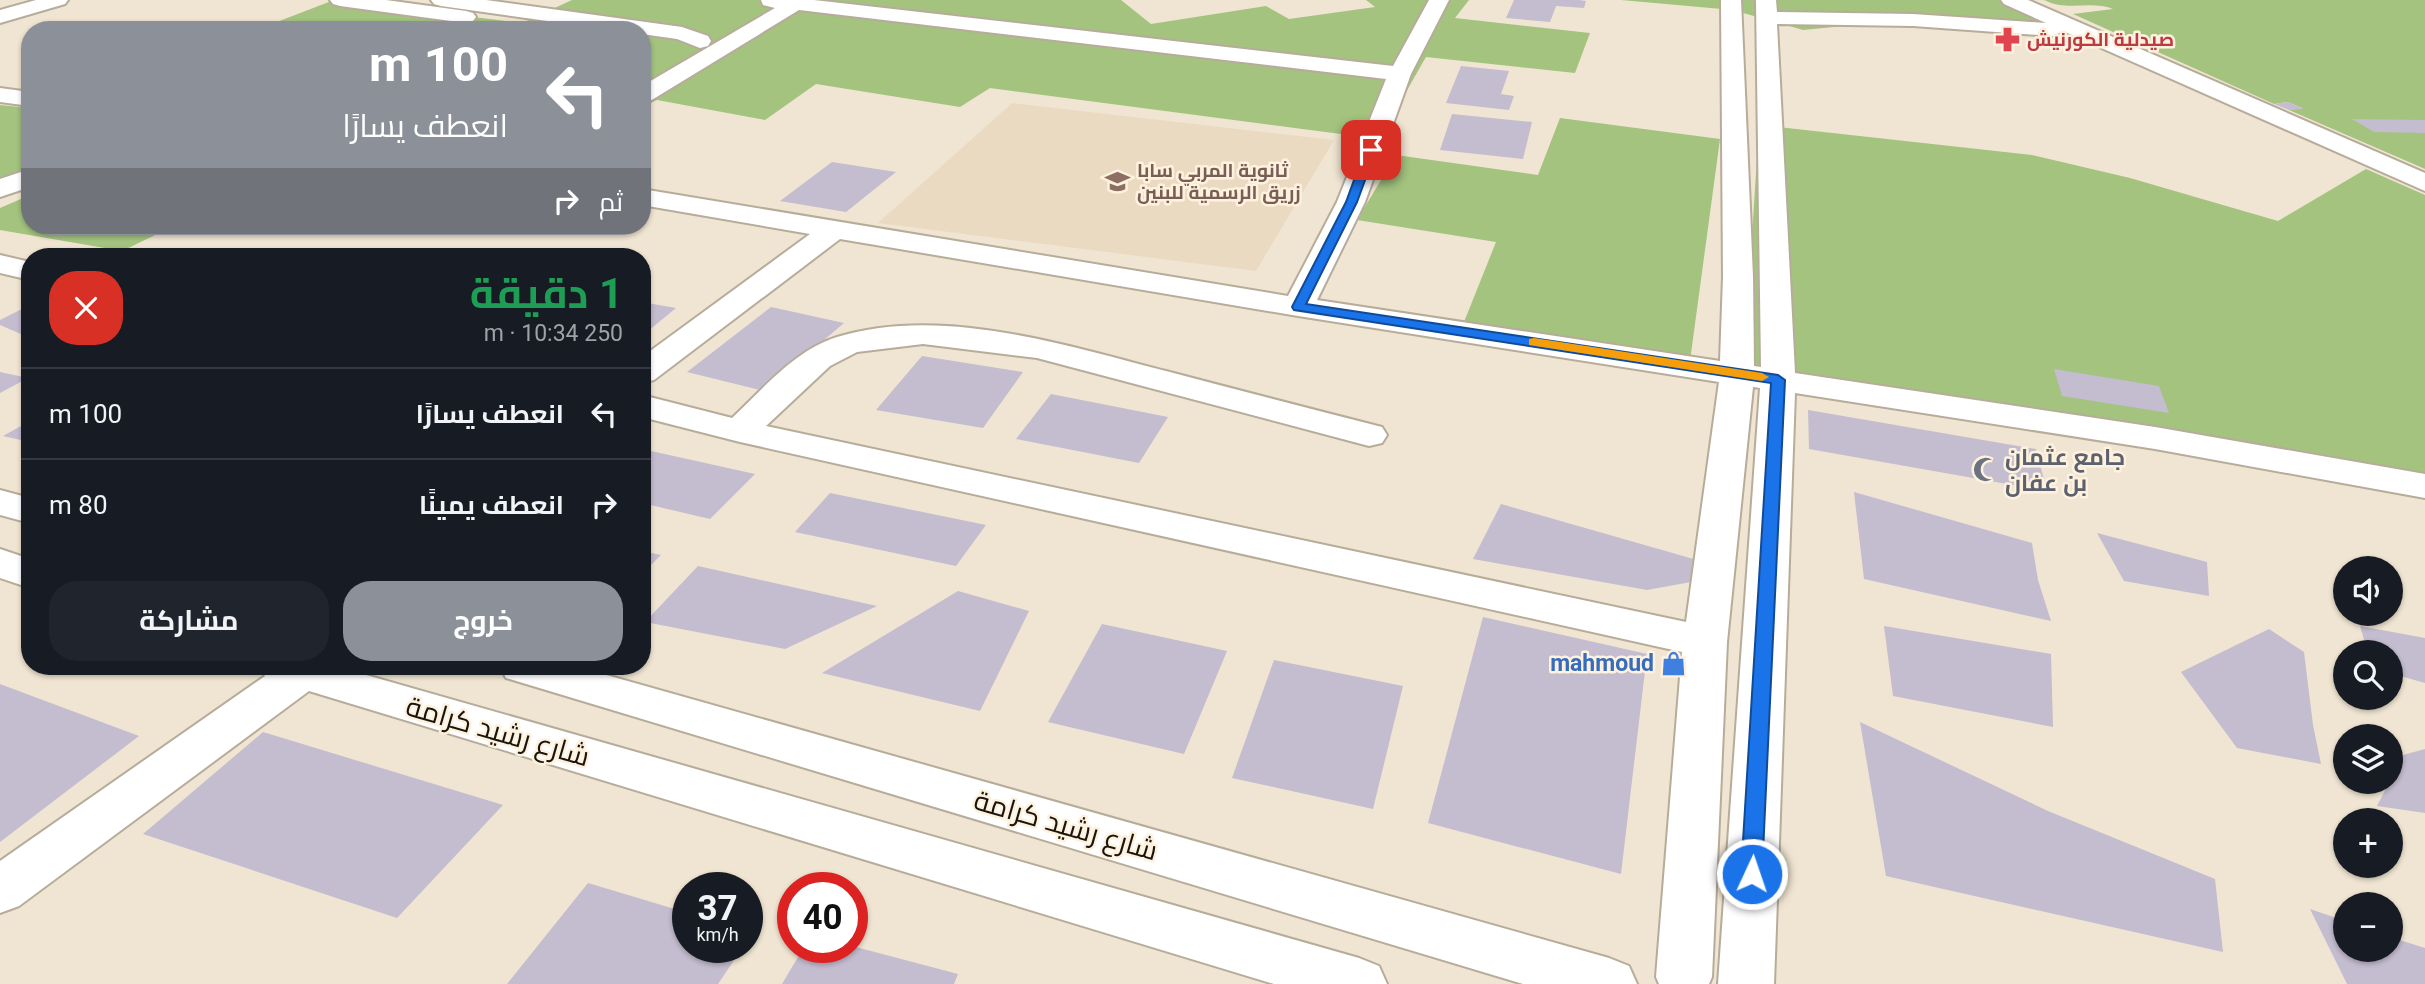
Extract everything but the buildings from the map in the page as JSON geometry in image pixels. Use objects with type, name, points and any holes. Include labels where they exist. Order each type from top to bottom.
[{"type":"street","points":[[0,17],[58,0]]},
{"type":"street","points":[[340,0],[493,21]]},
{"type":"street","points":[[441,0],[594,21]]},
{"type":"street","points":[[651,72],[770,0],[1400,74]]},
{"type":"street","points":[[1298,307],[1351,202],[1400,74],[1439,0]]},
{"type":"street","points":[[1690,982],[1705,642],[1737,373],[1738,277],[1731,0]]},
{"type":"street","points":[[2011,0],[2425,183]]},
{"type":"street","points":[[651,90],[798,2]]},
{"type":"street","points":[[1746,984],[1778,380],[1766,9],[2081,32]]},
{"type":"street","points":[[651,29],[682,33],[700,41]]},
{"type":"street","points":[[651,41],[728,43]]},
{"type":"street","points":[[0,95],[21,98]]},
{"type":"street","points":[[0,189],[21,181]]},
{"type":"street","points":[[651,199],[1298,307],[2155,438],[2425,486]]},
{"type":"street","points":[[651,366],[833,230]]},
{"type":"street","points":[[0,264],[21,269]]},
{"type":"street","points":[[740,431],[783,388],[818,359],[857,342],[923,334],[1038,348],[1369,435]]},
{"type":"street","points":[[651,408],[740,431],[1705,642]]},
{"type":"street","points":[[0,502],[21,508]]},
{"type":"street","points":[[0,563],[21,571]]},
{"type":"street","points":[[0,890],[285,675]]},
{"type":"street","name":"شارع رشيد كرامة","points":[[309,675],[1359,984]]},
{"type":"street","name":"شارع رشيد كرامة","points":[[549,675],[1609,984]]},
{"type":"shaded area","name":"ثانوية المربي سابا زريق الرسمية للبنين","points":[[1012,103],[1334,140],[1256,271],[878,223]]},
{"type":"green space","points":[[334,0],[506,21],[279,21]]},
{"type":"green space","points":[[572,0],[1121,0],[1151,24],[1266,6],[1289,19],[1375,7],[1366,0],[1469,0],[1455,18],[1590,33],[1575,73],[1426,57],[1379,139],[990,88],[960,107],[816,84],[765,120],[657,100],[651,103],[651,21],[526,21]]},
{"type":"green space","points":[[1621,0],[2004,0],[2084,39],[2007,29],[1865,24],[1803,30],[1733,10]]},
{"type":"green space","points":[[2044,0],[2425,0],[2425,169],[2289,110],[2302,108],[2288,102],[2274,104],[2073,14],[2113,9],[2096,5],[2062,5]]},
{"type":"green space","points":[[0,105],[21,107],[21,174],[0,182]]},
{"type":"green space","points":[[1560,118],[1720,139],[1690,361],[1464,322],[1496,242],[1357,220],[1396,155],[1538,175]]},
{"type":"green space","points":[[1759,125],[2032,155],[2130,178],[2278,221],[2366,169],[2425,195],[2425,491],[1743,379]]},
{"type":"green space","points":[[21,199],[21,234],[0,230],[0,208]]},
{"type":"green space","points":[[29,235],[155,235],[128,248],[105,248]]},
{"type":"slow traffic","points":[[1534,342],[1762,377]]},
{"type":"place","name":"صيدلية الكورنيش","points":[[2007,39]]},
{"type":"place","name":"ثانوية المربي سابا زريق الرسمية للبنين","points":[[1117,181]]},
{"type":"place","name":"جامع عثمان بن عفان","points":[[1985,470]]},
{"type":"place","name":"mahmoud","points":[[1674,663]]},
{"type":"route","points":[[1371,150],[1351,202],[1298,307],[1778,380],[1752,874]]}]
